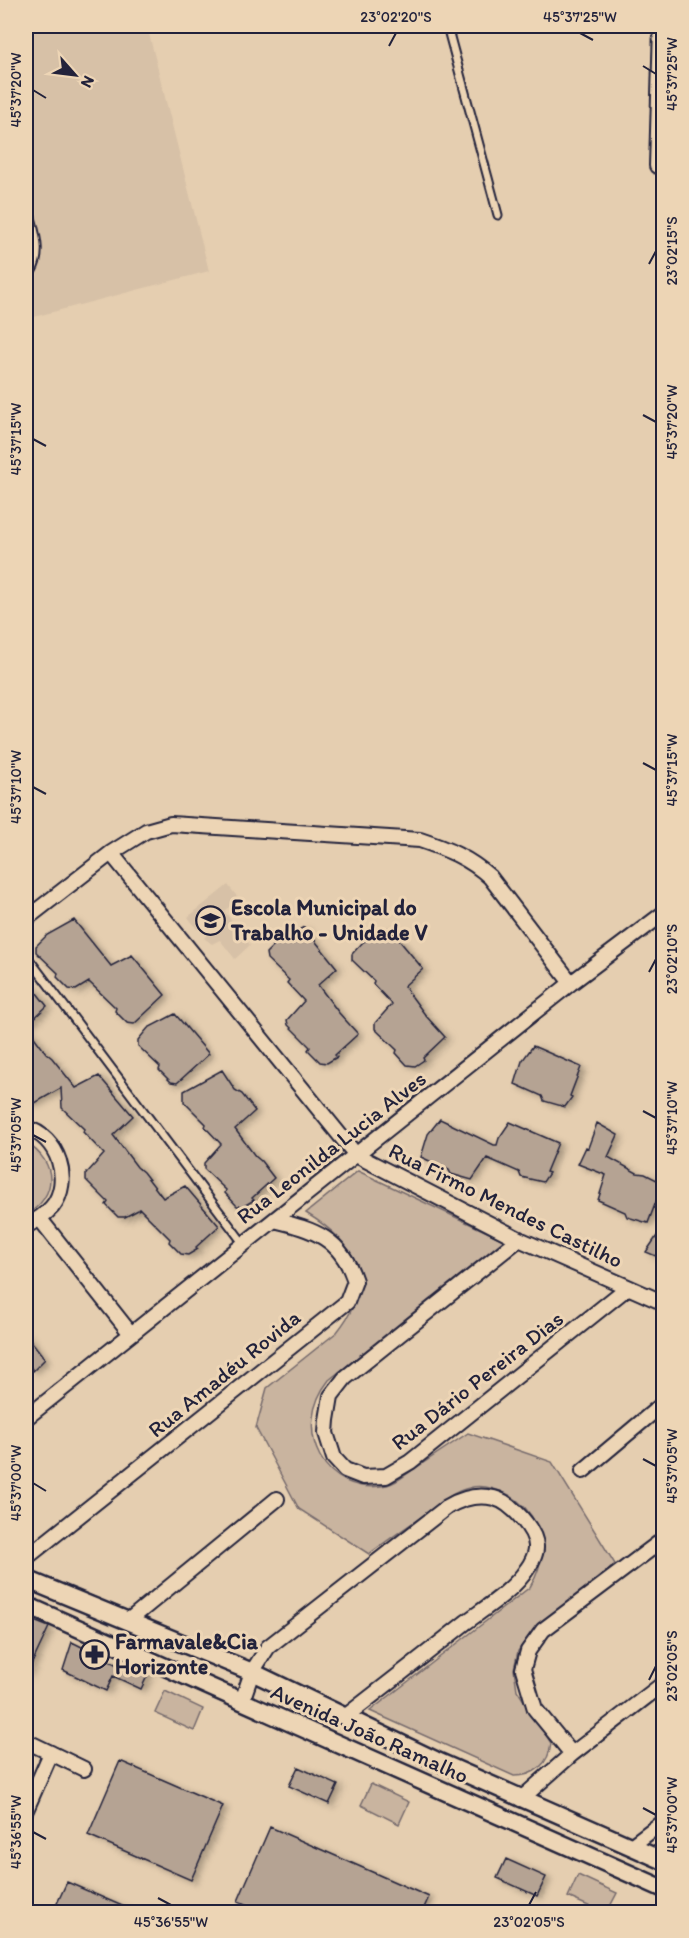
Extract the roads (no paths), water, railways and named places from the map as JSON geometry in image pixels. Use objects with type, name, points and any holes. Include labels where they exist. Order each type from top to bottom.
[{"type":"street","points":[[657,165],[661,26]]},
{"type":"street","points":[[26,919],[111,853],[146,831],[171,824],[420,840],[454,852],[475,863],[490,877],[571,983]]},
{"type":"street","name":"Rua Firmo Mendes Castilho","points":[[111,853],[356,1155],[519,1239],[663,1303]]},
{"type":"street","name":"Rua Leonilda Lucia Alves","points":[[26,1418],[243,1243],[663,913]]},
{"type":"street","points":[[26,1128],[45,1138],[56,1153],[62,1170],[61,1189],[53,1206],[40,1219],[26,1226]]},
{"type":"street","points":[[40,1219],[131,1334]]},
{"type":"street","name":"Rua Amadéu Rovida","points":[[26,1558],[346,1302],[356,1281],[349,1263],[335,1246],[317,1234],[274,1220]]},
{"type":"street","name":"Rua Dário Pereira Dias","points":[[519,1239],[345,1378],[331,1396],[326,1433],[334,1458],[345,1470],[363,1477],[386,1476],[410,1462],[627,1288]]},
{"type":"street","points":[[583,1471],[663,1403]]},
{"type":"street","points":[[242,1701],[252,1672],[268,1647],[447,1507],[461,1499],[480,1496],[497,1498],[508,1505],[528,1526],[535,1539],[536,1550],[527,1570],[503,1594],[346,1716]]},
{"type":"street","points":[[128,1621],[277,1499]]},
{"type":"street","points":[[572,1754],[536,1709],[523,1669],[528,1651],[543,1630],[663,1539]]},
{"type":"street","name":"Avenida João Ramalho","points":[[26,1580],[252,1672],[435,1760],[663,1861]]},
{"type":"street","name":"Avenida João Ramalho","points":[[26,1605],[663,1888]]},
{"type":"street","points":[[521,1799],[572,1754],[663,1683]]},
{"type":"street","points":[[26,1741],[84,1769]]},
{"type":"street","points":[[26,1810],[51,1753]]},
{"type":"street","points":[[631,1846],[663,1821]]},
{"type":"lane","points":[[447,26],[498,215]]},
{"type":"lane","points":[[26,199],[39,250],[33,272],[26,278]]},
{"type":"lane","points":[[26,955],[243,1243]]},
{"type":"place","name":"Escola Municipal do Trabalho - Unidade V","points":[[210,920]]},
{"type":"place","name":"Farmavale&Cia Horizonte","points":[[94,1654]]}]
